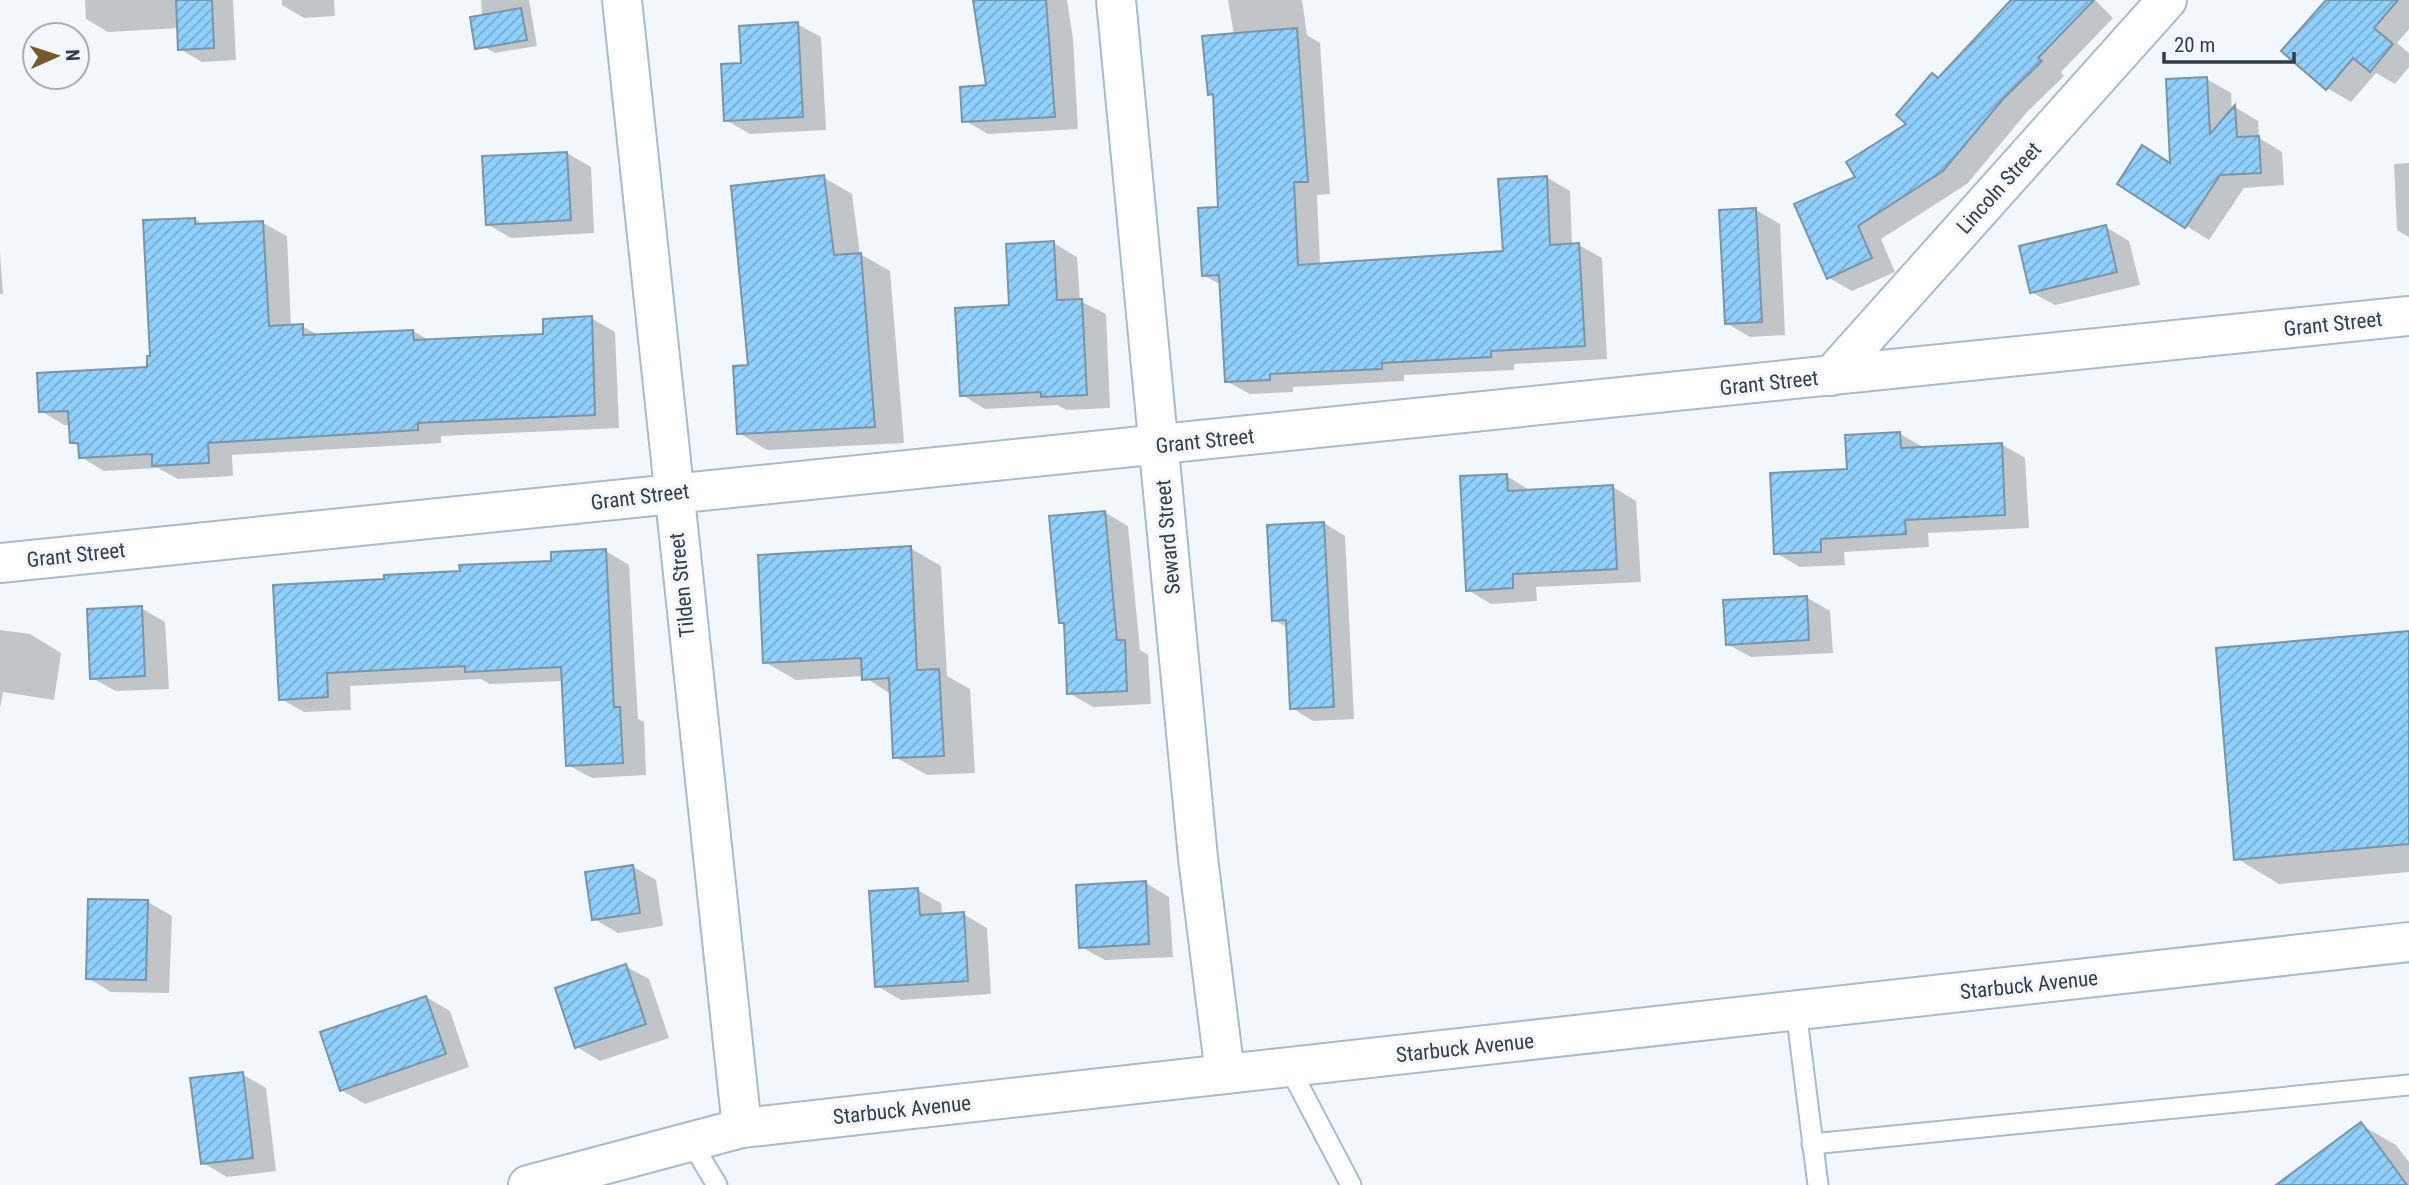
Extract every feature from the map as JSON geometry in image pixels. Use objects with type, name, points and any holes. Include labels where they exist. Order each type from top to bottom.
[{"type":"street","name":"Tilden Street","points":[[622,0],[672,492],[742,1128]]},
{"type":"street","name":"Seward Street","points":[[1116,0],[1198,858],[1225,1074]]},
{"type":"street","name":"Lincoln Street","points":[[1831,376],[2167,0]]},
{"type":"street","name":"Grant Street","points":[[0,563],[2409,316]]},
{"type":"street","name":"Starbuck Avenue","points":[[528,1185],[742,1128],[2409,942]]},
{"type":"lane","points":[[1796,1010],[1818,1185]]},
{"type":"lane","points":[[1289,1067],[1351,1185]]},
{"type":"lane","points":[[1812,1144],[2409,1085]]},
{"type":"lane","points":[[691,1142],[717,1185]]},
{"type":"building","points":[[176,0],[212,0],[214,48],[178,50]]},
{"type":"building","points":[[973,0],[1046,0],[1055,117],[962,122],[960,87],[986,85]]},
{"type":"building","points":[[2011,0],[2094,0],[2038,58],[2042,61],[2003,99],[1943,171],[1858,226],[1872,258],[1827,279],[1794,204],[1855,177],[1846,162],[1906,124],[1896,115],[1932,73],[1938,78]]},
{"type":"building","points":[[2326,0],[2398,0],[2374,28],[2393,44],[2370,72],[2353,58],[2326,90],[2281,51]]},
{"type":"building","points":[[521,8],[527,40],[475,49],[470,17]]},
{"type":"building","points":[[798,22],[803,117],[724,121],[721,64],[741,63],[739,26]]},
{"type":"building","points":[[1297,28],[1308,182],[1294,182],[1298,265],[1503,251],[1498,179],[1547,176],[1550,245],[1579,243],[1585,346],[1491,351],[1491,357],[1382,363],[1382,369],[1270,374],[1270,380],[1225,382],[1219,275],[1202,276],[1198,208],[1218,207],[1213,94],[1208,95],[1202,36]]},
{"type":"building","points":[[2207,77],[2210,134],[2235,105],[2237,137],[2259,136],[2261,173],[2220,175],[2185,228],[2117,184],[2142,145],[2170,163],[2166,79]]},
{"type":"building","points":[[567,152],[571,220],[486,225],[482,156]]},
{"type":"building","points":[[824,175],[834,255],[861,253],[875,427],[737,434],[733,366],[748,365],[731,186]]},
{"type":"building","points":[[1756,208],[1762,322],[1725,324],[1719,210]]},
{"type":"building","points":[[195,218],[195,224],[263,221],[269,326],[303,324],[303,335],[413,330],[414,340],[543,334],[543,319],[592,316],[595,415],[418,423],[418,430],[208,443],[209,463],[152,466],[152,454],[79,458],[78,443],[70,443],[68,411],[39,412],[37,373],[147,367],[147,356],[150,356],[143,220]]},
{"type":"building","points":[[2106,225],[2117,272],[2030,293],[2019,246]]},
{"type":"building","points":[[1054,241],[1057,300],[1082,299],[1087,395],[1041,397],[1041,392],[960,396],[955,308],[1009,305],[1006,244]]},
{"type":"building","points":[[1900,432],[1901,448],[2002,443],[2005,515],[1905,520],[1906,534],[1821,539],[1821,552],[1774,554],[1770,473],[1847,469],[1845,435]]},
{"type":"building","points":[[1507,474],[1508,491],[1613,485],[1617,569],[1513,574],[1513,588],[1466,591],[1460,476]]},
{"type":"building","points":[[1105,511],[1117,640],[1125,640],[1127,691],[1067,694],[1064,623],[1059,623],[1049,516]]},
{"type":"building","points":[[1324,522],[1334,707],[1290,709],[1286,620],[1272,621],[1267,525]]},
{"type":"building","points":[[911,546],[917,670],[939,669],[944,756],[893,758],[889,678],[862,680],[861,658],[763,663],[758,555]]},
{"type":"building","points":[[606,549],[614,707],[620,707],[623,763],[566,766],[561,667],[465,672],[465,666],[327,673],[328,697],[279,700],[273,585],[384,579],[384,575],[460,571],[459,565],[551,561],[551,552]]},
{"type":"building","points":[[1807,596],[1809,640],[1726,645],[1723,600]]},
{"type":"building","points":[[142,606],[145,676],[90,679],[87,609]]},
{"type":"building","points":[[2409,631],[2409,844],[2234,860],[2216,648]]},
{"type":"building","points":[[633,865],[640,913],[592,920],[585,872]]},
{"type":"building","points":[[1146,881],[1149,944],[1079,948],[1076,885]]},
{"type":"building","points":[[918,888],[920,915],[964,912],[968,981],[875,987],[869,891]]},
{"type":"building","points":[[88,899],[148,900],[146,980],[86,979]]},
{"type":"building","points":[[626,964],[646,1024],[575,1048],[555,988]]},
{"type":"building","points":[[426,996],[446,1054],[340,1091],[320,1032]]},
{"type":"building","points":[[243,1072],[253,1158],[201,1164],[190,1078]]},
{"type":"building","points":[[2361,1122],[2407,1185],[2276,1185]]}]
